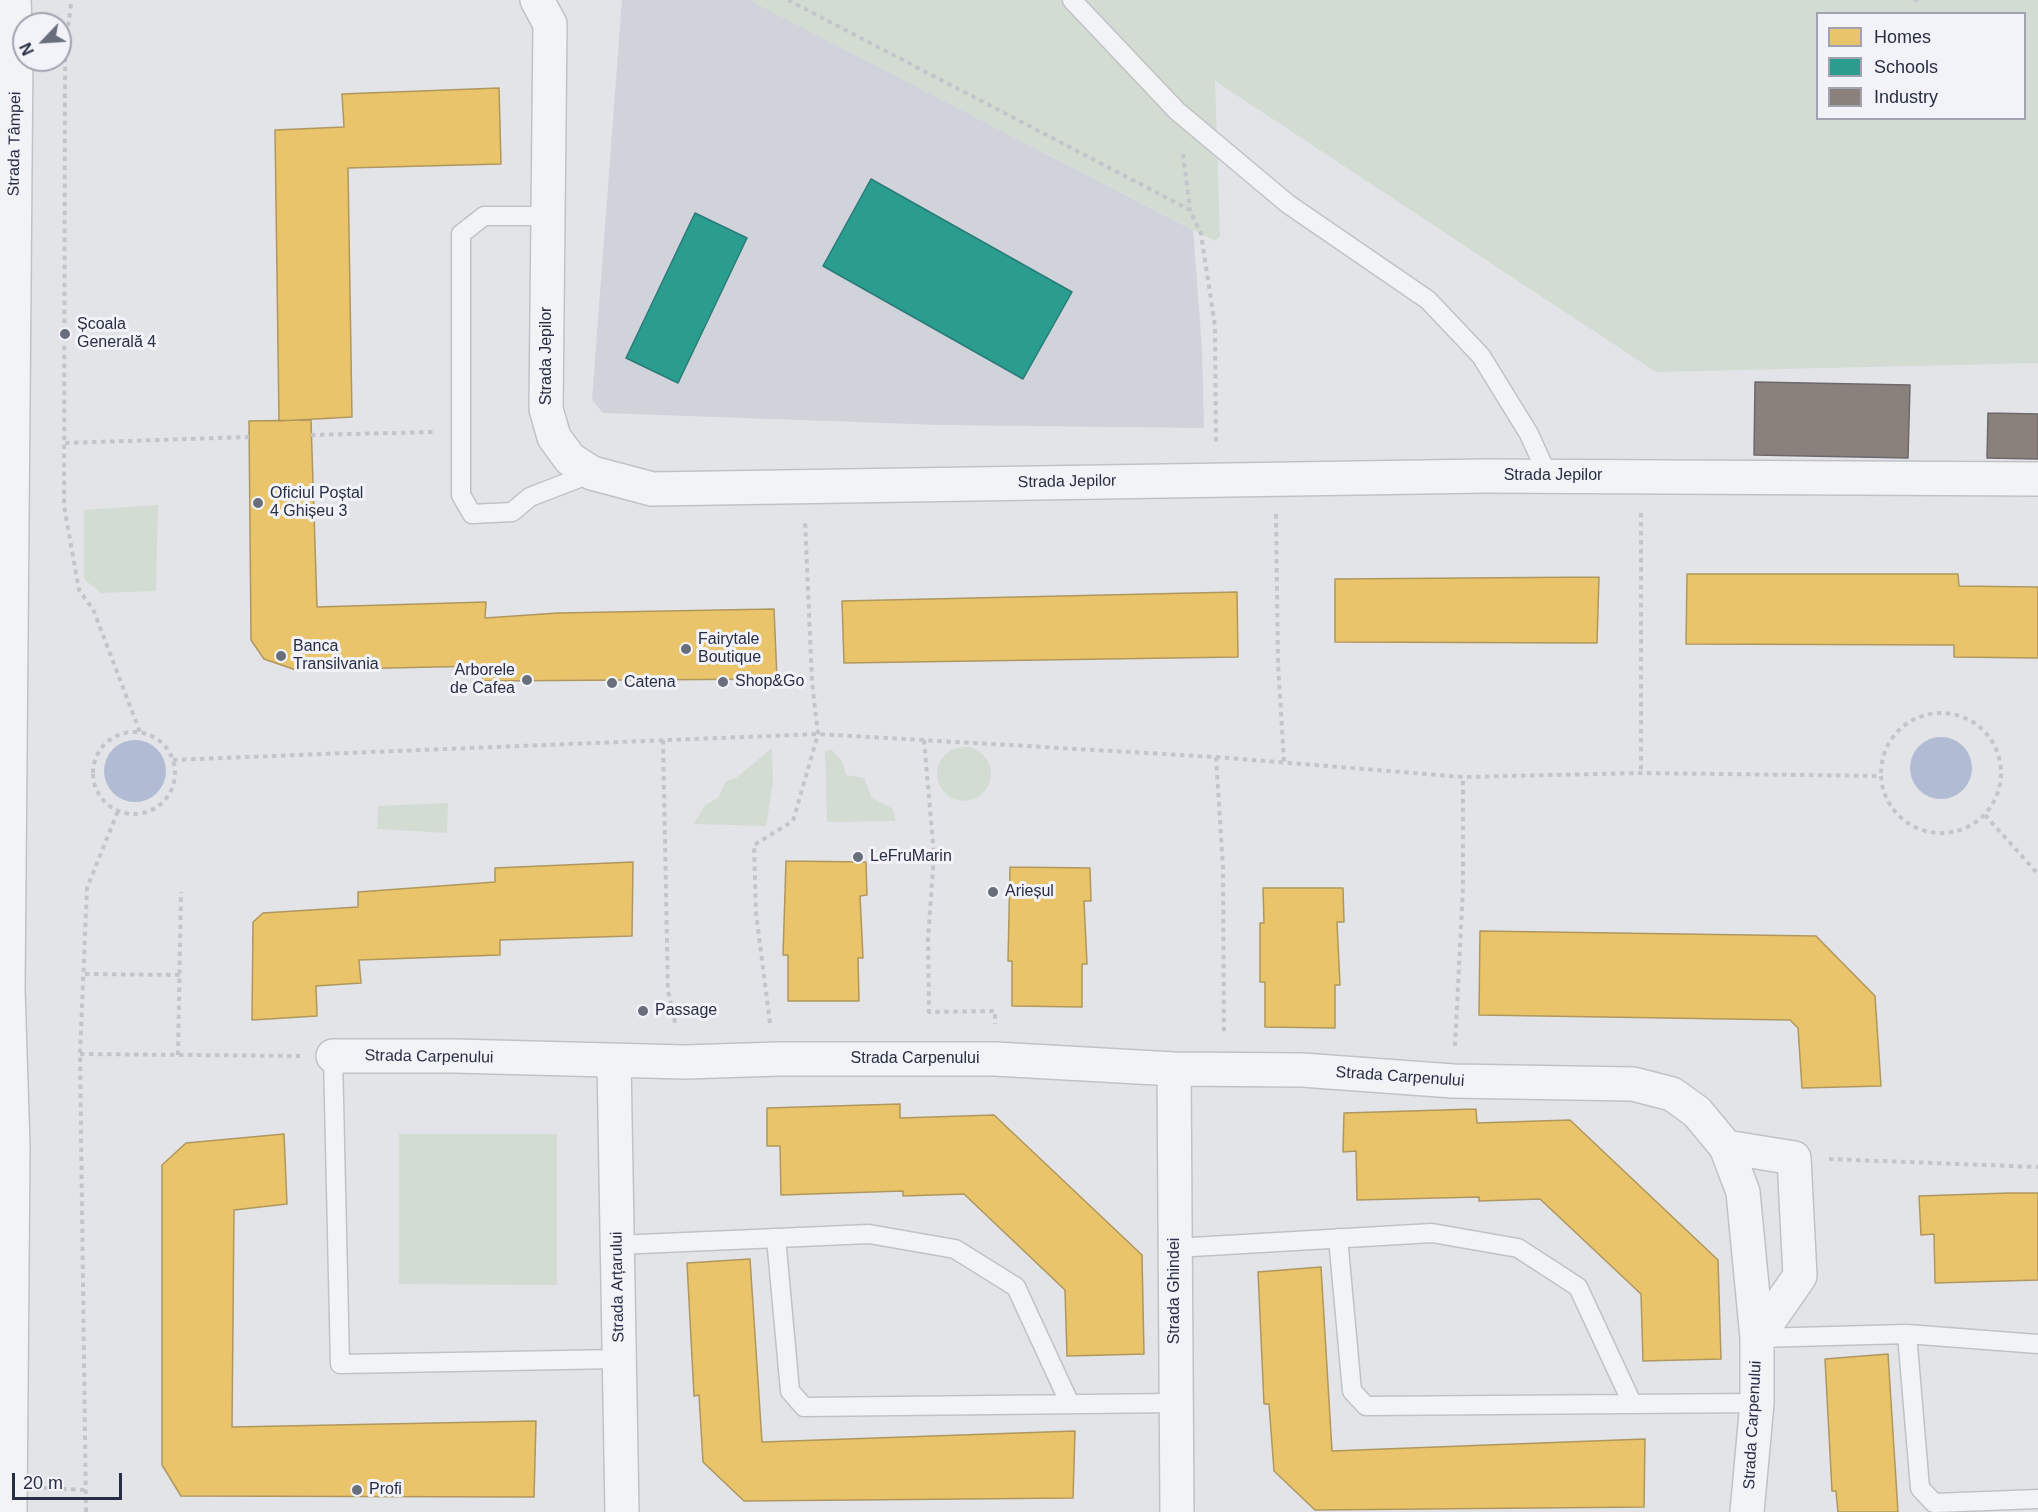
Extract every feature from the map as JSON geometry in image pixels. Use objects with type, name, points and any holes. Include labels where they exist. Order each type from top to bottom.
[{"type":"street","name":"Strada Tâmpei","points":[[10,1512],[12,1136],[4,989],[6,451],[16,51],[14,0]]},
{"type":"street","name":"Strada Jepilor","points":[[537,0],[550,24],[546,409],[554,437],[570,459],[592,473],[652,489],[1548,476],[2038,479]]},
{"type":"street","name":"Strada Carpenului","points":[[333,1056],[455,1056],[685,1062],[778,1059],[995,1059],[1174,1069],[1302,1070],[1453,1081],[1633,1084],[1672,1095],[1696,1112],[1726,1147],[1743,1192],[1757,1338],[1757,1403],[1748,1512]]},
{"type":"street","name":"Strada Arțarului","points":[[614,1061],[622,1512]]},
{"type":"street","name":"Strada Ghindei","points":[[1174,1069],[1177,1512]]},
{"type":"street","points":[[1726,1147],[1794,1158]]},
{"type":"street","name":"Strada Carpenului","points":[[1757,1338],[1800,1276],[1794,1158]]},
{"type":"lane","points":[[1072,0],[1177,111],[1287,204],[1428,300],[1481,356],[1529,435],[1548,476]]},
{"type":"lane","points":[[547,216],[484,216],[460,234],[461,495],[472,514],[512,512],[530,497],[592,473]]},
{"type":"lane","points":[[333,1056],[340,1364],[619,1359]]},
{"type":"lane","points":[[1175,1248],[1432,1233],[1518,1248],[1578,1287],[1632,1403]]},
{"type":"lane","points":[[617,1245],[869,1234],[955,1249],[1016,1287],[1070,1404]]},
{"type":"lane","points":[[776,1238],[790,1391],[804,1407],[1176,1403]]},
{"type":"lane","points":[[1338,1238],[1352,1391],[1366,1406],[1757,1403]]},
{"type":"lane","points":[[1757,1338],[1907,1334],[2038,1344]]},
{"type":"lane","points":[[1907,1334],[1920,1488],[1934,1503],[2038,1499]]},
{"type":"path","points":[[788,0],[1190,210]]},
{"type":"path","points":[[72,4],[65,51],[64,507],[79,590],[93,609],[140,732]]},
{"type":"path","points":[[1177,111],[1190,210],[1201,234],[1215,326],[1214,416],[1218,480]]},
{"type":"path","points":[[311,435],[461,431]]},
{"type":"path","points":[[65,443],[249,437]]},
{"type":"path","points":[[1641,477],[1641,773]]},
{"type":"path","points":[[1276,479],[1278,664],[1284,762]]},
{"type":"path","points":[[778,1059],[770,1025],[756,913],[754,845],[793,821],[818,734],[812,682],[804,486]]},
{"type":"path","points":[[1943,712],[1964,716],[1987,733],[2000,758],[2002,777],[1997,798],[1984,815],[1968,827],[1940,834],[1912,826],[1892,808],[1880,776],[1883,755],[1897,730],[1919,716],[1943,712]]},
{"type":"path","points":[[140,732],[154,737],[166,747],[173,760],[175,775],[172,789],[159,806],[142,814],[118,811],[100,796],[94,783],[93,768],[97,754],[116,736],[140,732]]},
{"type":"path","points":[[173,760],[818,734],[1216,757],[1463,777],[1641,773],[1880,776]]},
{"type":"path","points":[[663,740],[668,991],[685,1062]]},
{"type":"path","points":[[924,740],[934,855],[928,939],[929,1012],[994,1011],[995,1059]]},
{"type":"path","points":[[1216,757],[1223,867],[1224,1070]]},
{"type":"path","points":[[1453,1081],[1463,887],[1463,777]]},
{"type":"path","points":[[86,1512],[80,1054],[87,888],[118,811]]},
{"type":"path","points":[[1984,815],[2038,874]]},
{"type":"path","points":[[178,1055],[181,892]]},
{"type":"path","points":[[85,974],[180,975]]},
{"type":"path","points":[[80,1054],[333,1056]]},
{"type":"path","points":[[1794,1158],[2038,1167]]},
{"type":"shaded area","points":[[622,0],[750,0],[1193,230],[1202,348],[1204,428],[941,425],[603,413],[592,400]]},
{"type":"shaded area","points":[[749,0],[2038,0],[2038,363],[1656,372],[1215,81],[1220,236],[1215,241]]},
{"type":"shaded area","points":[[158,505],[156,591],[101,593],[84,579],[84,510]]},
{"type":"shaded area","points":[[959,747],[969,747],[979,751],[987,759],[991,774],[987,789],[979,797],[969,801],[959,801],[949,797],[941,789],[937,779],[937,769],[941,759],[949,751]]},
{"type":"shaded area","points":[[772,748],[773,783],[766,826],[694,824],[705,805],[718,798],[726,781],[736,778]]},
{"type":"shaded area","points":[[832,750],[842,761],[846,775],[864,778],[872,798],[893,809],[896,821],[827,822],[825,751]]},
{"type":"shaded area","points":[[448,803],[447,833],[377,829],[378,806]]},
{"type":"shaded area","points":[[399,1134],[557,1134],[557,1285],[399,1284]]},
{"type":"water","points":[[1941,737],[1953,739],[1963,746],[1970,756],[1972,768],[1970,780],[1963,790],[1953,797],[1941,799],[1929,797],[1919,790],[1912,780],[1910,768],[1912,756],[1919,746],[1929,739]]},
{"type":"water","points":[[135,740],[152,745],[157,749],[161,754],[166,771],[161,788],[157,793],[152,797],[135,802],[118,797],[113,793],[109,788],[104,771],[109,754],[113,749],[118,745]]},
{"type":"building: Homes","points":[[499,88],[501,164],[348,168],[352,417],[279,421],[275,130],[344,127],[342,94]]},
{"type":"building: Homes","points":[[311,420],[317,607],[486,602],[485,618],[558,613],[774,609],[777,679],[482,681],[482,666],[296,670],[264,659],[251,640],[249,421]]},
{"type":"building: Homes","points":[[1687,574],[1958,574],[1959,586],[2038,587],[2038,658],[1954,657],[1954,645],[1686,644]]},
{"type":"building: Homes","points":[[1599,577],[1597,643],[1335,642],[1335,579]]},
{"type":"building: Homes","points":[[1237,592],[1238,657],[844,663],[842,601]]},
{"type":"building: Homes","points":[[786,861],[866,862],[867,895],[860,896],[863,958],[858,958],[859,1001],[788,1001],[788,955],[783,955]]},
{"type":"building: Homes","points":[[633,862],[632,936],[500,940],[500,955],[359,960],[361,983],[316,986],[317,1016],[252,1020],[253,922],[263,913],[358,907],[358,892],[495,882],[495,868]]},
{"type":"building: Homes","points":[[1010,867],[1090,868],[1091,901],[1084,901],[1087,964],[1082,964],[1082,1007],[1012,1006],[1012,961],[1008,961]]},
{"type":"building: Homes","points":[[1263,888],[1343,888],[1344,922],[1337,922],[1340,985],[1335,985],[1335,1028],[1265,1027],[1265,982],[1260,982],[1260,923],[1264,923]]},
{"type":"building: Homes","points":[[1480,931],[1816,936],[1875,996],[1881,1086],[1802,1088],[1798,1028],[1790,1020],[1479,1015]]},
{"type":"building: Homes","points":[[900,1104],[900,1118],[994,1115],[1142,1255],[1144,1354],[1067,1356],[1065,1290],[964,1194],[903,1196],[903,1191],[781,1195],[780,1146],[767,1146],[767,1108]]},
{"type":"building: Homes","points":[[1476,1109],[1477,1123],[1570,1120],[1718,1260],[1721,1359],[1643,1361],[1641,1294],[1540,1199],[1479,1201],[1479,1197],[1357,1200],[1356,1151],[1343,1152],[1344,1113]]},
{"type":"building: Homes","points":[[284,1134],[287,1204],[234,1210],[232,1427],[536,1421],[534,1497],[181,1496],[162,1465],[162,1165],[186,1143]]},
{"type":"building: Homes","points":[[2038,1193],[2038,1280],[1935,1283],[1934,1234],[1921,1235],[1919,1196]]},
{"type":"building: Homes","points":[[750,1259],[762,1442],[1075,1431],[1073,1498],[744,1501],[703,1462],[699,1395],[694,1396],[687,1263]]},
{"type":"building: Homes","points":[[1321,1267],[1332,1451],[1645,1439],[1644,1507],[1315,1510],[1274,1471],[1269,1404],[1264,1404],[1258,1272]]},
{"type":"building: Homes","points":[[1888,1354],[1898,1512],[1838,1512],[1836,1491],[1832,1491],[1825,1359]]},
{"type":"building: Schools","points":[[871,179],[1072,292],[1023,379],[823,266]]},
{"type":"building: Schools","points":[[695,213],[747,238],[678,383],[626,358]]},
{"type":"building: Industry","points":[[1755,382],[1910,385],[1908,458],[1754,455]]},
{"type":"building: Industry","points":[[1988,413],[2038,414],[2038,459],[1987,458]]},
{"type":"place","name":"Școala Generală 4","points":[[65,334]]},
{"type":"place","name":"Oficiul Poștal 4 Ghișeu 3","points":[[258,503]]},
{"type":"place","name":"Fairytale Boutique","points":[[686,649]]},
{"type":"place","name":"Banca Transilvania","points":[[281,656]]},
{"type":"place","name":"Arborele de Cafea","points":[[527,680]]},
{"type":"place","name":"Shop&Go","points":[[723,682]]},
{"type":"place","name":"Catena","points":[[612,683]]},
{"type":"place","name":"LeFruMarin","points":[[858,857]]},
{"type":"place","name":"Arieșul","points":[[993,892]]},
{"type":"place","name":"Passage","points":[[643,1011]]},
{"type":"place","name":"Profi","points":[[357,1490]]}]
